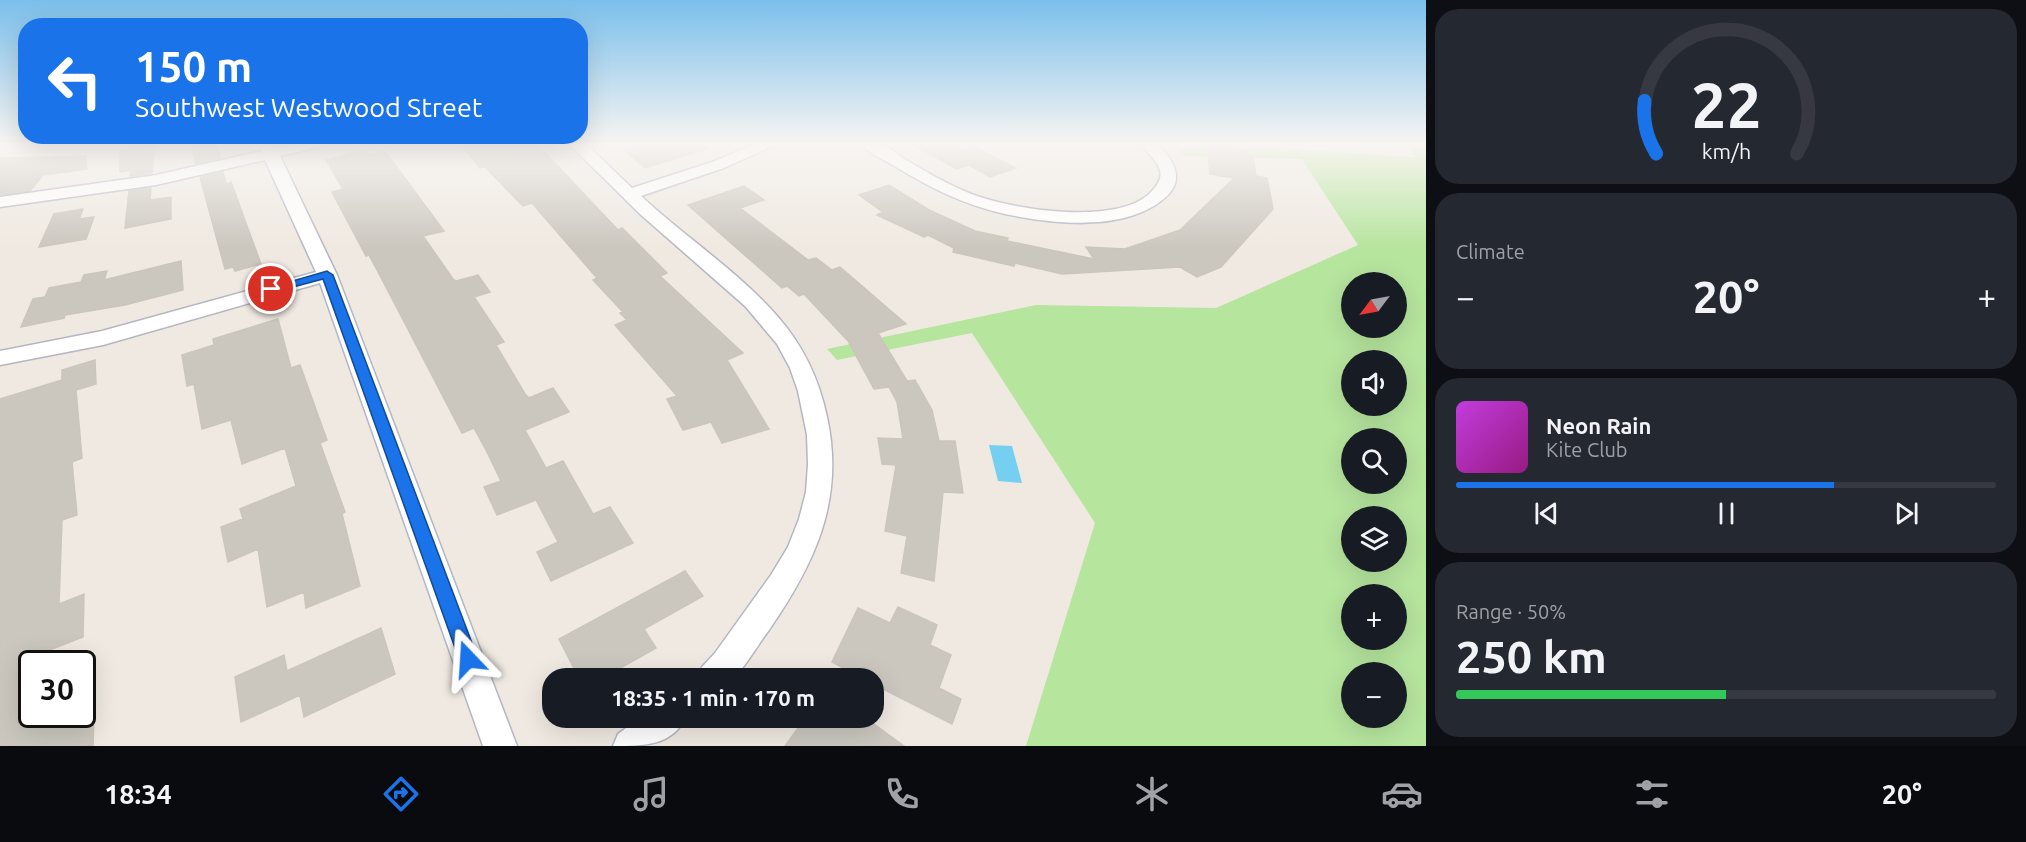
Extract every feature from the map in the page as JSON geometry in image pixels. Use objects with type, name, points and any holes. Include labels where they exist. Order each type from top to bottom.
[{"type":"street","points":[[0,202],[127,185],[151,179]]},
{"type":"street","points":[[282,179],[327,275],[500,746]]},
{"type":"street","points":[[614,179],[746,297],[777,332],[797,360],[808,386],[820,435],[822,482],[809,532],[793,568],[722,668]]},
{"type":"street","points":[[630,194],[676,179]]},
{"type":"street","points":[[931,179],[962,196],[1018,212],[1053,217],[1111,214],[1152,200],[1166,187],[1168,179]]},
{"type":"street","points":[[0,358],[103,338],[327,275]]},
{"type":"street","points":[[630,746],[654,728]]},
{"type":"green space","points":[[1315,179],[1426,179],[1426,746],[1026,746],[1095,523],[972,333],[837,360],[827,349],[1036,305],[1216,308],[1358,245]]},
{"type":"water","points":[[989,445],[1012,446],[1022,483],[998,481]]},
{"type":"building","points":[[0,179],[40,179],[30,191],[0,195]]},
{"type":"building","points":[[200,179],[225,179],[226,184],[231,182],[261,264],[235,271],[233,267],[225,269]]},
{"type":"building","points":[[337,179],[406,179],[444,231],[423,236],[453,279],[456,281],[478,275],[490,292],[474,297],[504,342],[496,345],[525,394],[529,398],[553,388],[569,412],[525,430],[546,468],[563,461],[593,514],[610,507],[633,543],[551,581],[537,552],[558,542],[536,500],[497,515],[484,487],[501,481],[474,428],[462,433],[369,255],[366,256],[332,192],[343,189]]},
{"type":"building","points":[[497,179],[570,179],[618,230],[622,228],[667,273],[660,276],[743,353],[727,360],[769,429],[722,443],[711,422],[683,430],[667,399],[677,396],[615,325],[627,320],[620,313],[623,312],[593,280],[597,278],[532,203],[523,206]]},
{"type":"building","points":[[1233,179],[1267,179],[1273,209],[1221,267],[1197,277],[1180,267],[1062,274],[953,252],[954,248],[928,235],[924,237],[877,215],[883,212],[859,195],[889,185],[929,210],[975,231],[1008,238],[1007,241],[1094,259],[1086,247],[1125,249],[1180,230]]},
{"type":"building","points":[[744,186],[764,200],[740,208],[808,260],[816,258],[832,270],[840,267],[906,324],[878,333],[907,381],[915,380],[932,410],[939,441],[955,441],[963,493],[943,492],[934,581],[901,573],[907,536],[885,531],[896,465],[882,464],[878,438],[903,439],[897,402],[889,387],[874,389],[848,341],[804,294],[799,296],[787,286],[782,288],[688,205]]},
{"type":"building","points":[[151,188],[150,200],[171,197],[171,219],[125,228],[129,191]]},
{"type":"building","points":[[83,209],[79,219],[94,217],[86,239],[39,247],[54,214]]},
{"type":"building","points":[[181,261],[183,290],[125,305],[65,315],[64,318],[21,327],[33,299],[45,297],[49,288],[81,282],[84,275],[107,271],[104,280]]},
{"type":"building","points":[[278,319],[291,368],[300,365],[327,440],[320,443],[345,512],[342,514],[360,586],[306,608],[304,592],[267,607],[258,549],[228,562],[221,527],[243,519],[240,509],[296,486],[285,448],[242,464],[231,420],[202,429],[194,384],[187,386],[182,355],[214,345],[213,339]]},
{"type":"building","points":[[95,360],[96,384],[76,390],[82,458],[72,462],[77,515],[62,520],[59,604],[84,594],[83,637],[50,650],[18,650],[18,728],[94,728],[93,746],[0,746],[0,399],[62,380],[62,370]]},
{"type":"building","points":[[685,571],[703,596],[644,629],[656,648],[621,668],[574,668],[559,639]]},
{"type":"building","points":[[898,607],[937,625],[930,645],[951,655],[939,688],[961,699],[952,724],[884,690],[884,668],[843,668],[832,662],[858,608],[890,623]]},
{"type":"building","points":[[381,628],[395,674],[304,717],[300,695],[241,722],[235,677],[284,655],[287,671]]},
{"type":"building","points":[[798,728],[879,728],[904,746],[785,746]]},
{"type":"route","points":[[271,289],[327,275],[468,659]]}]
